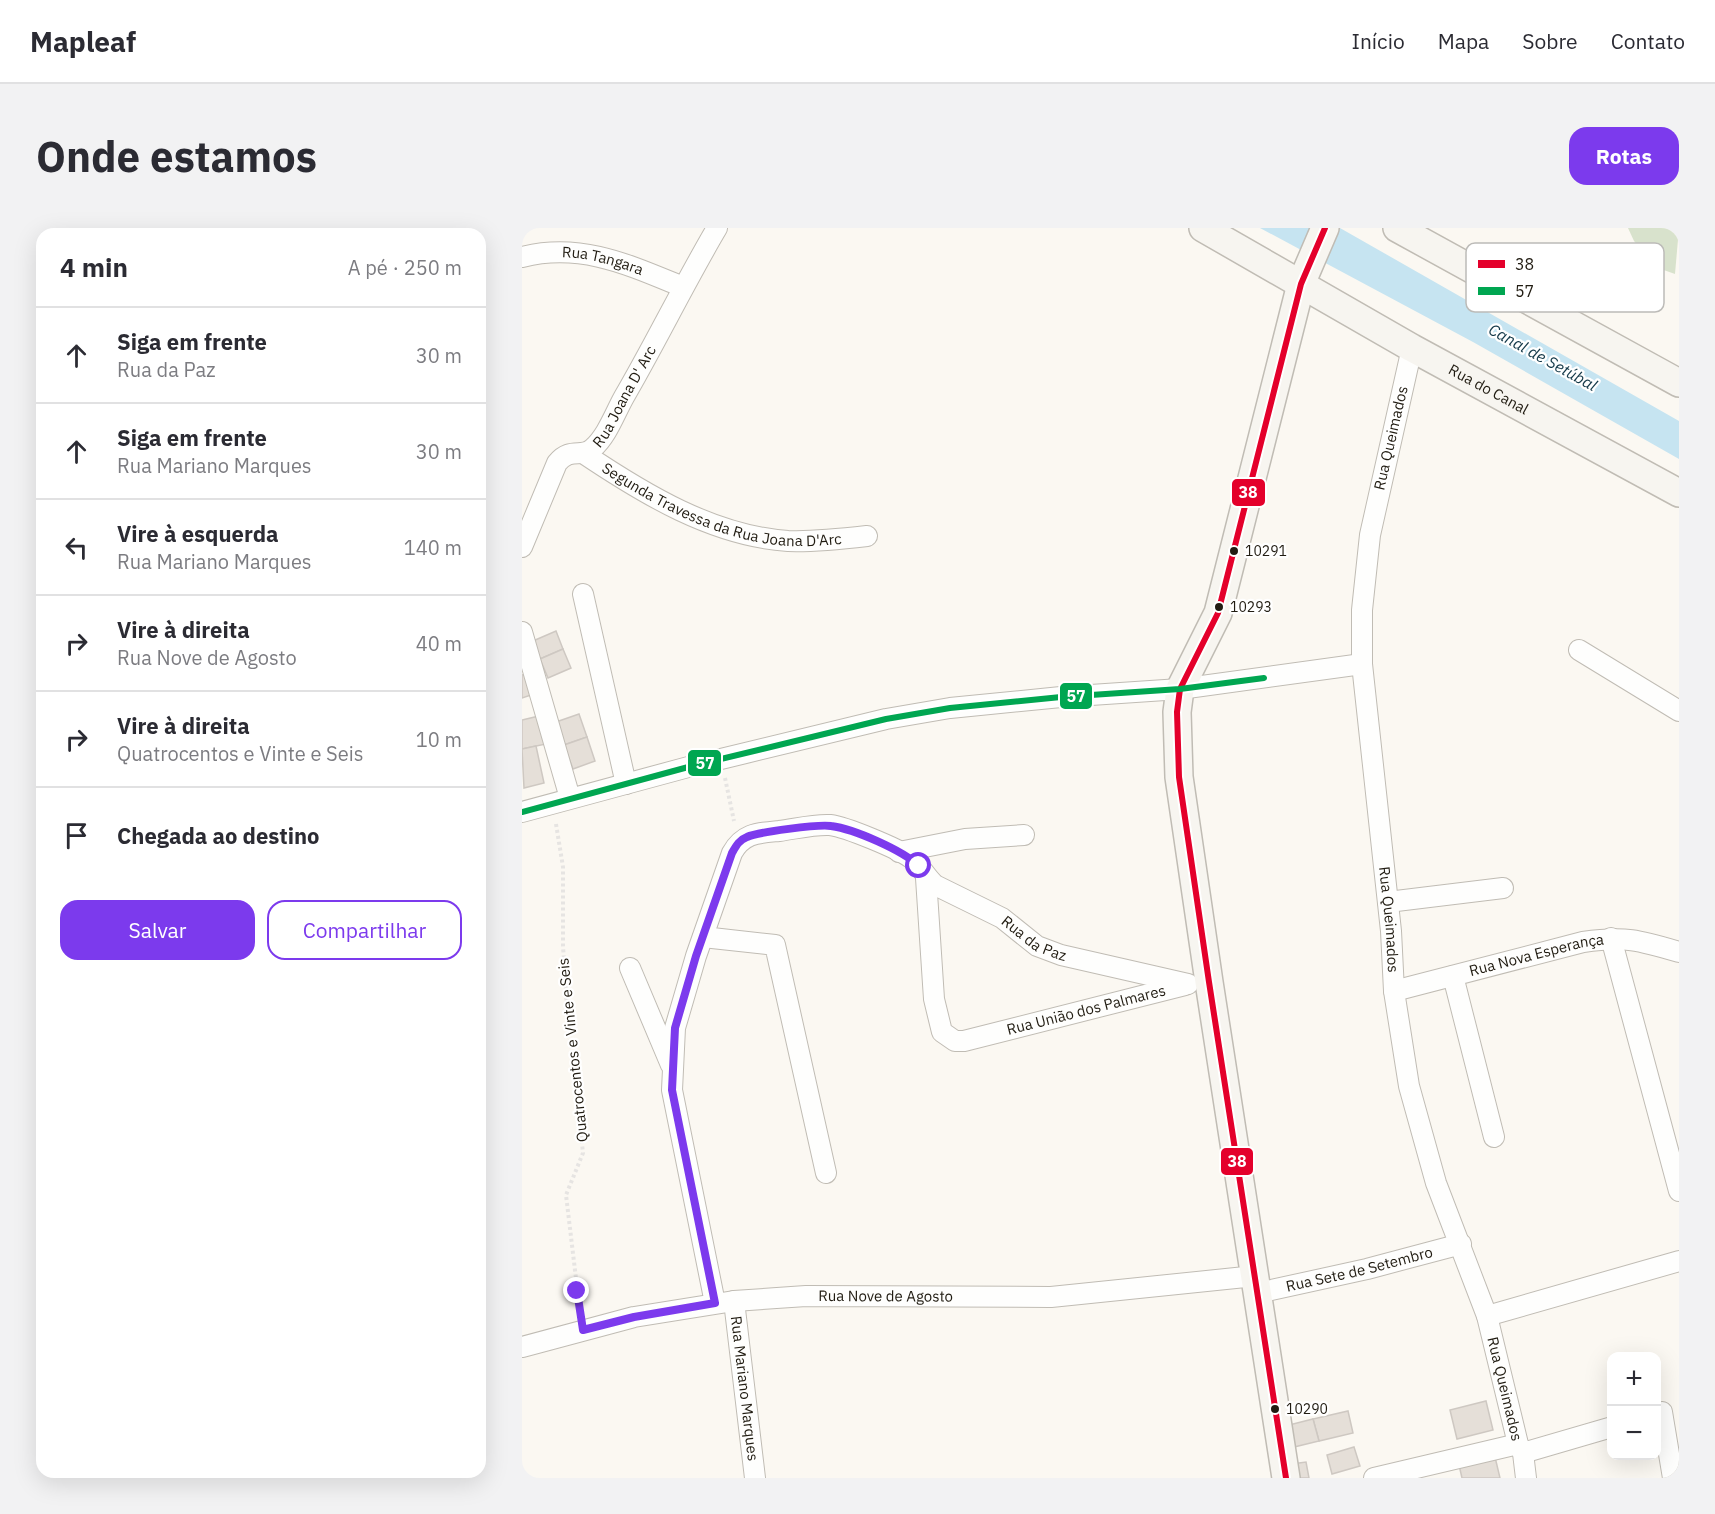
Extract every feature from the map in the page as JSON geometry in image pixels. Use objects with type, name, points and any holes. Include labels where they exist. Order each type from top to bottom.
[{"type":"street","name":"Rua Joana D' Arc","points":[[522,547],[557,463],[567,454],[583,453],[593,449],[599,441],[638,374],[682,286],[717,228]]},
{"type":"street","name":"Rua do Canal","points":[[1203,228],[1305,272],[1412,348],[1679,493]]},
{"type":"street","points":[[1286,1478],[1256,1284],[1199,983],[1177,740],[1180,689],[1218,613],[1305,272],[1325,228]]},
{"type":"street","points":[[1398,228],[1466,266]]},
{"type":"street","name":"Rua Tangara","points":[[522,257],[564,251],[591,254],[617,261],[682,286]]},
{"type":"street","points":[[1550,312],[1679,383]]},
{"type":"street","name":"Rua Queimados","points":[[1412,348],[1370,535],[1362,610],[1362,664],[1388,902],[1394,991],[1409,1086],[1436,1183],[1487,1316],[1526,1478]]},
{"type":"street","name":"Segunda Travessa da Rua Joana D'Arc","points":[[583,453],[653,497],[702,519],[749,534],[787,541],[828,541],[867,536]]},
{"type":"street","points":[[583,594],[626,784]]},
{"type":"street","points":[[522,632],[561,800]]},
{"type":"street","points":[[1578,650],[1679,711]]},
{"type":"street","points":[[522,812],[721,759],[886,719],[950,708],[1061,697],[1180,689],[1362,664]]},
{"type":"street","name":"Rua da Paz","points":[[738,842],[762,833],[830,825],[899,852],[919,866],[927,878],[951,894],[1002,918],[1037,946],[1061,955],[1199,983]]},
{"type":"street","points":[[899,852],[965,839],[1024,835]]},
{"type":"street","name":"Rua Mariano Marques","points":[[738,842],[732,853],[703,938],[675,1028],[672,1090],[681,1139],[725,1302],[755,1478]]},
{"type":"street","name":"Rua União dos Palmares","points":[[927,878],[934,999],[942,1032],[955,1041],[964,1041],[1199,983]]},
{"type":"street","points":[[1388,902],[1503,888]]},
{"type":"street","points":[[703,938],[775,945],[826,1173]]},
{"type":"street","points":[[1611,938],[1679,1191]]},
{"type":"street","name":"Rua Nova Esperança","points":[[1394,991],[1583,942],[1611,938],[1635,939],[1679,952]]},
{"type":"street","points":[[630,968],[673,1070]]},
{"type":"street","points":[[1453,976],[1494,1137]]},
{"type":"street","name":"Rua Sete de Setembro","points":[[1256,1284],[1367,1269],[1461,1244]]},
{"type":"street","points":[[1487,1316],[1679,1261]]},
{"type":"street","name":"Rua Nove de Agosto","points":[[522,1347],[634,1317],[725,1302],[806,1296],[1051,1297],[1256,1284]]},
{"type":"street","points":[[1666,1411],[1673,1478]]},
{"type":"street","points":[[1374,1478],[1607,1428]]},
{"type":"path","points":[[721,759],[738,842]]},
{"type":"path","name":"Quatrocentos e Vinte e Seis","points":[[561,800],[562,946],[583,1153],[566,1195],[583,1330]]},
{"type":"green space","points":[[1628,228],[1679,228],[1675,274],[1664,270],[1664,243],[1636,243]]},
{"type":"water","name":"Canal de Setúbal","points":[[1260,228],[1340,228],[1466,300],[1466,312],[1488,312],[1679,421],[1679,459],[1473,342]]},
{"type":"building","points":[[556,631],[563,649],[540,659],[533,641]]},
{"type":"building","points":[[563,649],[571,668],[548,678],[540,659]]},
{"type":"building","points":[[528,673],[534,694],[522,698],[522,675]]},
{"type":"building","points":[[579,714],[587,737],[564,745],[556,722]]},
{"type":"building","points":[[539,716],[546,744],[522,749],[522,720]]},
{"type":"building","points":[[587,737],[595,761],[573,769],[564,745]]},
{"type":"building","points":[[536,746],[544,783],[524,788],[522,749]]},
{"type":"building","points":[[1486,1401],[1493,1430],[1457,1439],[1450,1410]]},
{"type":"building","points":[[1348,1411],[1353,1433],[1319,1441],[1313,1419]]},
{"type":"building","points":[[1313,1419],[1319,1441],[1290,1448],[1285,1426]]},
{"type":"building","points":[[1354,1447],[1360,1466],[1332,1474],[1327,1455]]},
{"type":"building","points":[[1495,1457],[1500,1478],[1462,1478],[1459,1465]]},
{"type":"building","points":[[1306,1462],[1309,1478],[1294,1478],[1292,1464]]},
{"type":"transit line","name":"38","points":[[1286,1478],[1179,777],[1177,712],[1180,689],[1218,613],[1301,284],[1325,228]]},
{"type":"transit line","name":"57","points":[[522,812],[692,766],[886,719],[950,708],[1061,697],[1180,689],[1264,678]]},
{"type":"place","name":"10291","points":[[1234,551]]},
{"type":"place","name":"10293","points":[[1219,607]]},
{"type":"place","name":"10290","points":[[1275,1409]]},
{"type":"route","points":[[577,1291],[583,1330],[634,1317],[715,1303],[672,1090],[673,1058],[675,1028],[696,956],[732,853],[738,842],[762,833],[830,825],[899,852],[919,866]]}]
